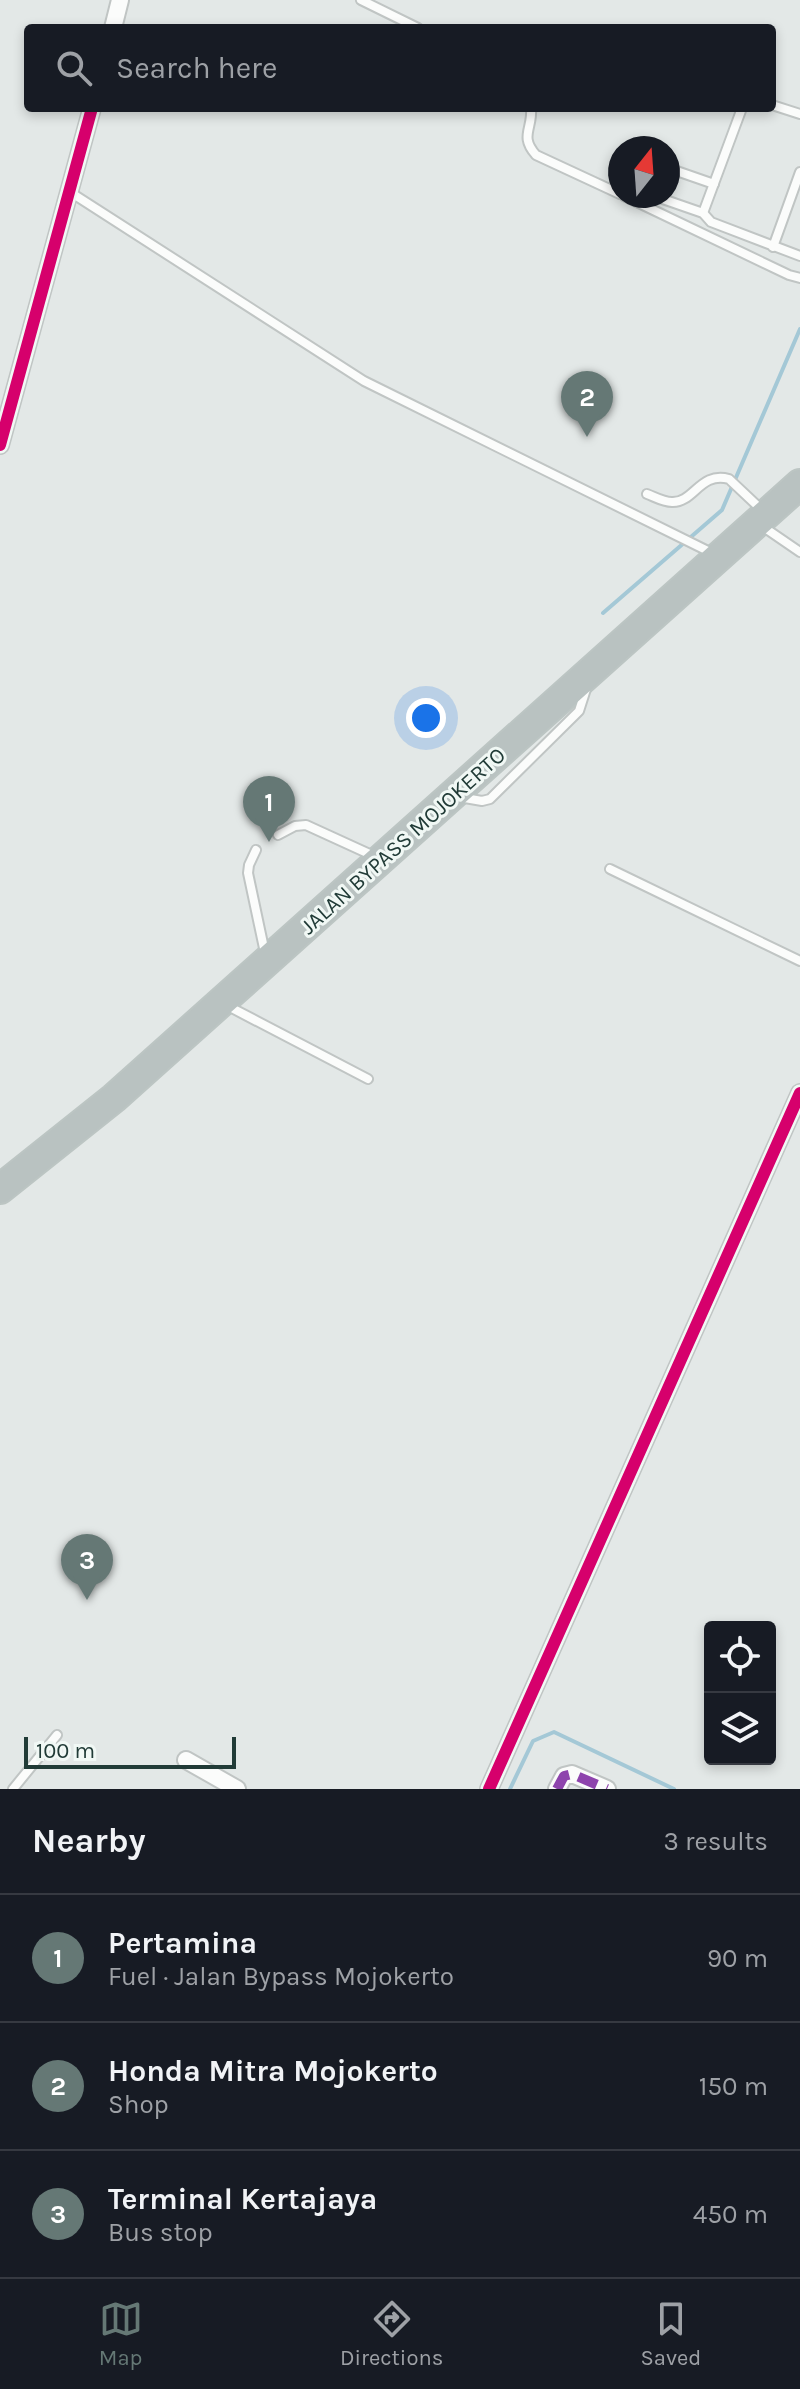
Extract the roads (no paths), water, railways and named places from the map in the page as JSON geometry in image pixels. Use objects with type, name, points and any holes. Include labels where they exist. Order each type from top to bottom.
[{"type":"highway","name":"JALAN BYPASS MOJOKERTO","points":[[0,1189],[78,1129],[586,678],[707,550],[762,519],[800,484]]},
{"type":"street","points":[[114,24],[120,0]]},
{"type":"street","points":[[0,445],[91,112]]},
{"type":"street","points":[[489,1789],[800,1093]]},
{"type":"street","points":[[186,1760],[237,1789]]},
{"type":"street","points":[[557,1789],[568,1774],[607,1789]]},
{"type":"lane","points":[[361,0],[410,24]]},
{"type":"lane","points":[[776,106],[800,114]]},
{"type":"lane","points":[[531,112],[527,145],[536,155],[608,188]]},
{"type":"lane","points":[[703,213],[741,112]]},
{"type":"lane","points":[[680,172],[714,184]]},
{"type":"lane","points":[[773,247],[799,176]]},
{"type":"lane","points":[[70,192],[364,381],[707,550]]},
{"type":"lane","points":[[680,205],[703,213],[711,222],[800,256]]},
{"type":"lane","points":[[649,208],[800,278]]},
{"type":"lane","points":[[647,494],[663,501],[677,502],[711,479],[729,479],[762,519],[800,552]]},
{"type":"lane","points":[[278,835],[295,826],[306,825],[382,860]]},
{"type":"lane","points":[[256,850],[248,873],[267,962]]},
{"type":"lane","points":[[610,869],[800,961]]},
{"type":"lane","points":[[222,1003],[368,1079]]},
{"type":"lane","points":[[13,1789],[57,1735]]},
{"type":"waterway","points":[[603,613],[722,510],[800,329]]},
{"type":"waterway","points":[[510,1789],[533,1741],[554,1732],[674,1789]]},
{"type":"place","name":"Honda Mitra Mojokerto","points":[[587,437]]},
{"type":"place","name":"Pertamina","points":[[269,842]]},
{"type":"place","name":"Terminal Kertajaya","points":[[87,1600]]}]
